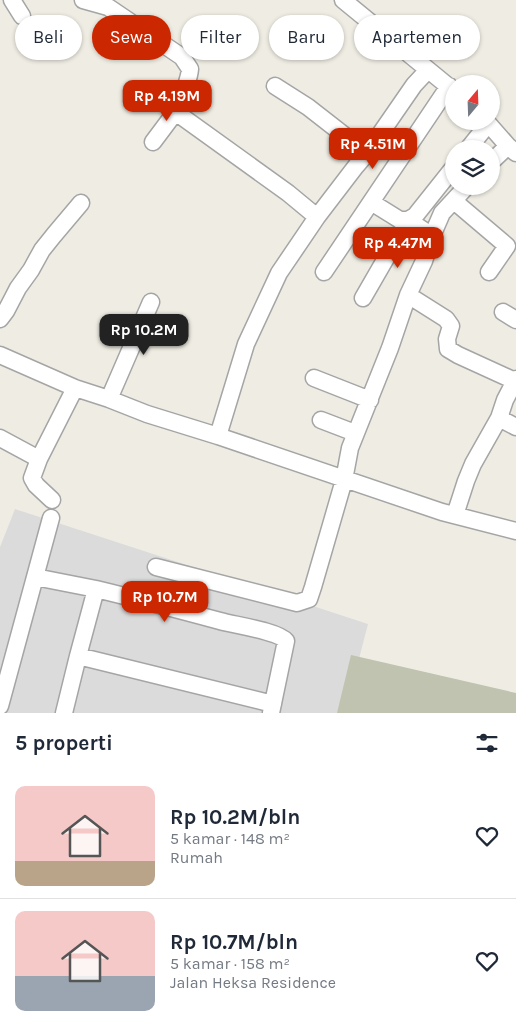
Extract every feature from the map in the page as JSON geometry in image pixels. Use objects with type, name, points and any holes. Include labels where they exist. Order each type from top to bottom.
[{"type":"street","points":[[12,0],[21,15]]},
{"type":"street","points":[[87,0],[108,7],[182,57],[190,69],[190,77],[180,106],[153,142]]},
{"type":"street","points":[[343,0],[445,83]]},
{"type":"street","points":[[218,436],[246,344],[279,273],[317,217],[367,153],[409,92],[428,70]]},
{"type":"street","points":[[275,86],[308,106],[367,153]]},
{"type":"street","points":[[324,272],[370,202],[445,96]]},
{"type":"street","points":[[180,106],[181,116],[288,193],[317,217]]},
{"type":"street","points":[[494,130],[512,150],[500,157]]},
{"type":"street","points":[[362,298],[408,220],[415,216],[445,178]]},
{"type":"street","points":[[156,567],[297,603],[309,599],[344,480],[350,448],[370,400],[408,295],[424,261],[432,236],[442,214],[459,195]]},
{"type":"street","points":[[454,201],[508,246],[489,272]]},
{"type":"street","points":[[370,202],[400,220],[408,220],[432,236]]},
{"type":"street","points":[[0,320],[42,250],[81,203]]},
{"type":"street","points":[[408,295],[446,319],[451,326],[448,348],[458,356],[516,380],[505,400],[499,418],[473,464],[455,515]]},
{"type":"street","points":[[109,399],[151,302]]},
{"type":"street","points":[[0,356],[75,388],[147,414],[218,436],[442,512],[516,531]]},
{"type":"street","points":[[314,378],[370,400]]},
{"type":"street","points":[[52,500],[36,485],[32,478],[39,459],[75,388]]},
{"type":"street","points":[[499,418],[516,428]]},
{"type":"street","points":[[321,420],[356,433]]},
{"type":"street","points":[[0,438],[39,459]]},
{"type":"street","points":[[0,706],[51,518]]},
{"type":"street","points":[[35,577],[96,589],[197,614],[284,638],[286,641],[272,709],[78,656]]},
{"type":"street","points":[[64,713],[96,589]]},
{"type":"shaded area","points":[[15,509],[368,624],[345,713],[0,713],[0,547]]},
{"type":"shaded area","points":[[351,655],[516,693],[516,713],[337,713]]}]
